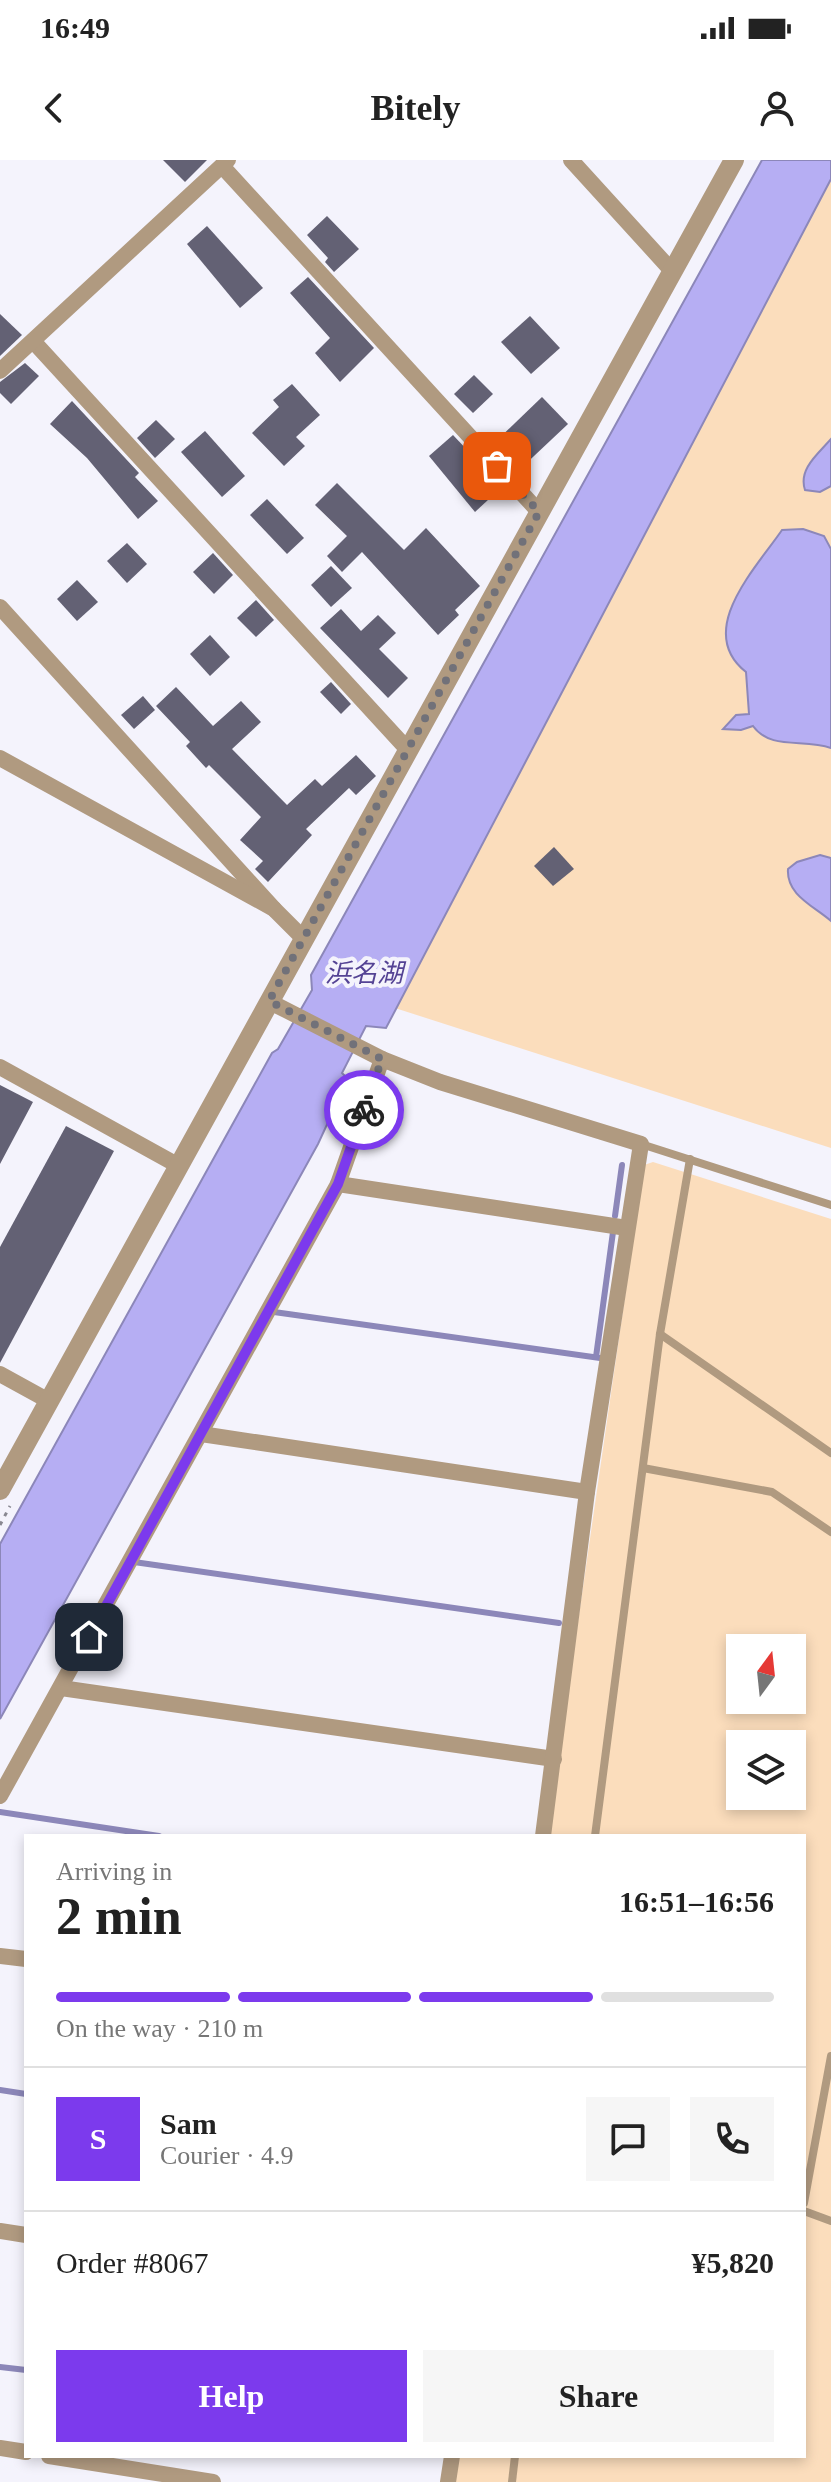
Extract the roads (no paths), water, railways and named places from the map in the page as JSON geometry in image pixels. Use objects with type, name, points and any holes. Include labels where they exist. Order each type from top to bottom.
[{"type":"street","points":[[571,160],[672,271]]},
{"type":"street","points":[[0,1490],[179,1166],[274,1004],[304,939],[734,160]]},
{"type":"street","points":[[0,371],[225,163],[539,512]]},
{"type":"street","points":[[33,341],[408,750]]},
{"type":"street","points":[[0,607],[304,939]]},
{"type":"street","points":[[0,758],[274,909]]},
{"type":"street","points":[[274,1004],[382,1059],[440,1082],[641,1144],[587,1492],[543,1834]]},
{"type":"street","points":[[0,1796],[338,1184],[382,1059]]},
{"type":"street","points":[[0,1067],[179,1166]]},
{"type":"street","points":[[338,1184],[627,1228]]},
{"type":"street","points":[[0,1374],[49,1401]]},
{"type":"street","points":[[201,1434],[587,1492]]},
{"type":"street","points":[[61,1688],[554,1759]]},
{"type":"street","points":[[0,1956],[24,1959]]},
{"type":"street","points":[[0,2231],[24,2235]]},
{"type":"street","points":[[0,2448],[24,2452]]},
{"type":"street","points":[[62,2458],[213,2482]]},
{"type":"street","points":[[448,2482],[452,2458]]},
{"type":"lane","points":[[641,1144],[831,1205]]},
{"type":"lane","points":[[595,1834],[660,1334],[690,1159]]},
{"type":"lane","points":[[660,1334],[831,1453]]},
{"type":"lane","points":[[643,1468],[772,1492],[831,1532]]},
{"type":"lane","points":[[806,2192],[831,2056]]},
{"type":"lane","points":[[806,2211],[831,2219]]},
{"type":"lane","points":[[512,2482],[515,2458]]},
{"type":"water","name":"浜名湖","points":[[762,160],[831,160],[831,179],[386,1028],[366,1026],[342,1073],[348,1079],[318,1144],[0,1719],[0,1544],[272,1053],[278,1049],[312,990],[311,975]]},
{"type":"water","points":[[831,439],[831,486],[820,492],[805,490],[804,475],[807,469]]},
{"type":"water","points":[[803,529],[824,536],[831,549],[831,748],[769,739],[753,726],[741,730],[723,729],[736,715],[749,714],[746,672],[732,656],[726,638],[728,619],[735,600],[782,530]]},
{"type":"water","points":[[820,855],[831,858],[831,921],[796,893],[789,878],[788,869],[797,862]]},
{"type":"waterway","points":[[615,1216],[622,1165]]},
{"type":"waterway","points":[[596,1357],[613,1232]]},
{"type":"waterway","points":[[274,1312],[600,1358]]},
{"type":"waterway","points":[[134,1562],[559,1623]]},
{"type":"waterway","points":[[0,1812],[146,1834]]},
{"type":"waterway","points":[[0,2090],[24,2094]]},
{"type":"waterway","points":[[0,2367],[24,2370]]}]
